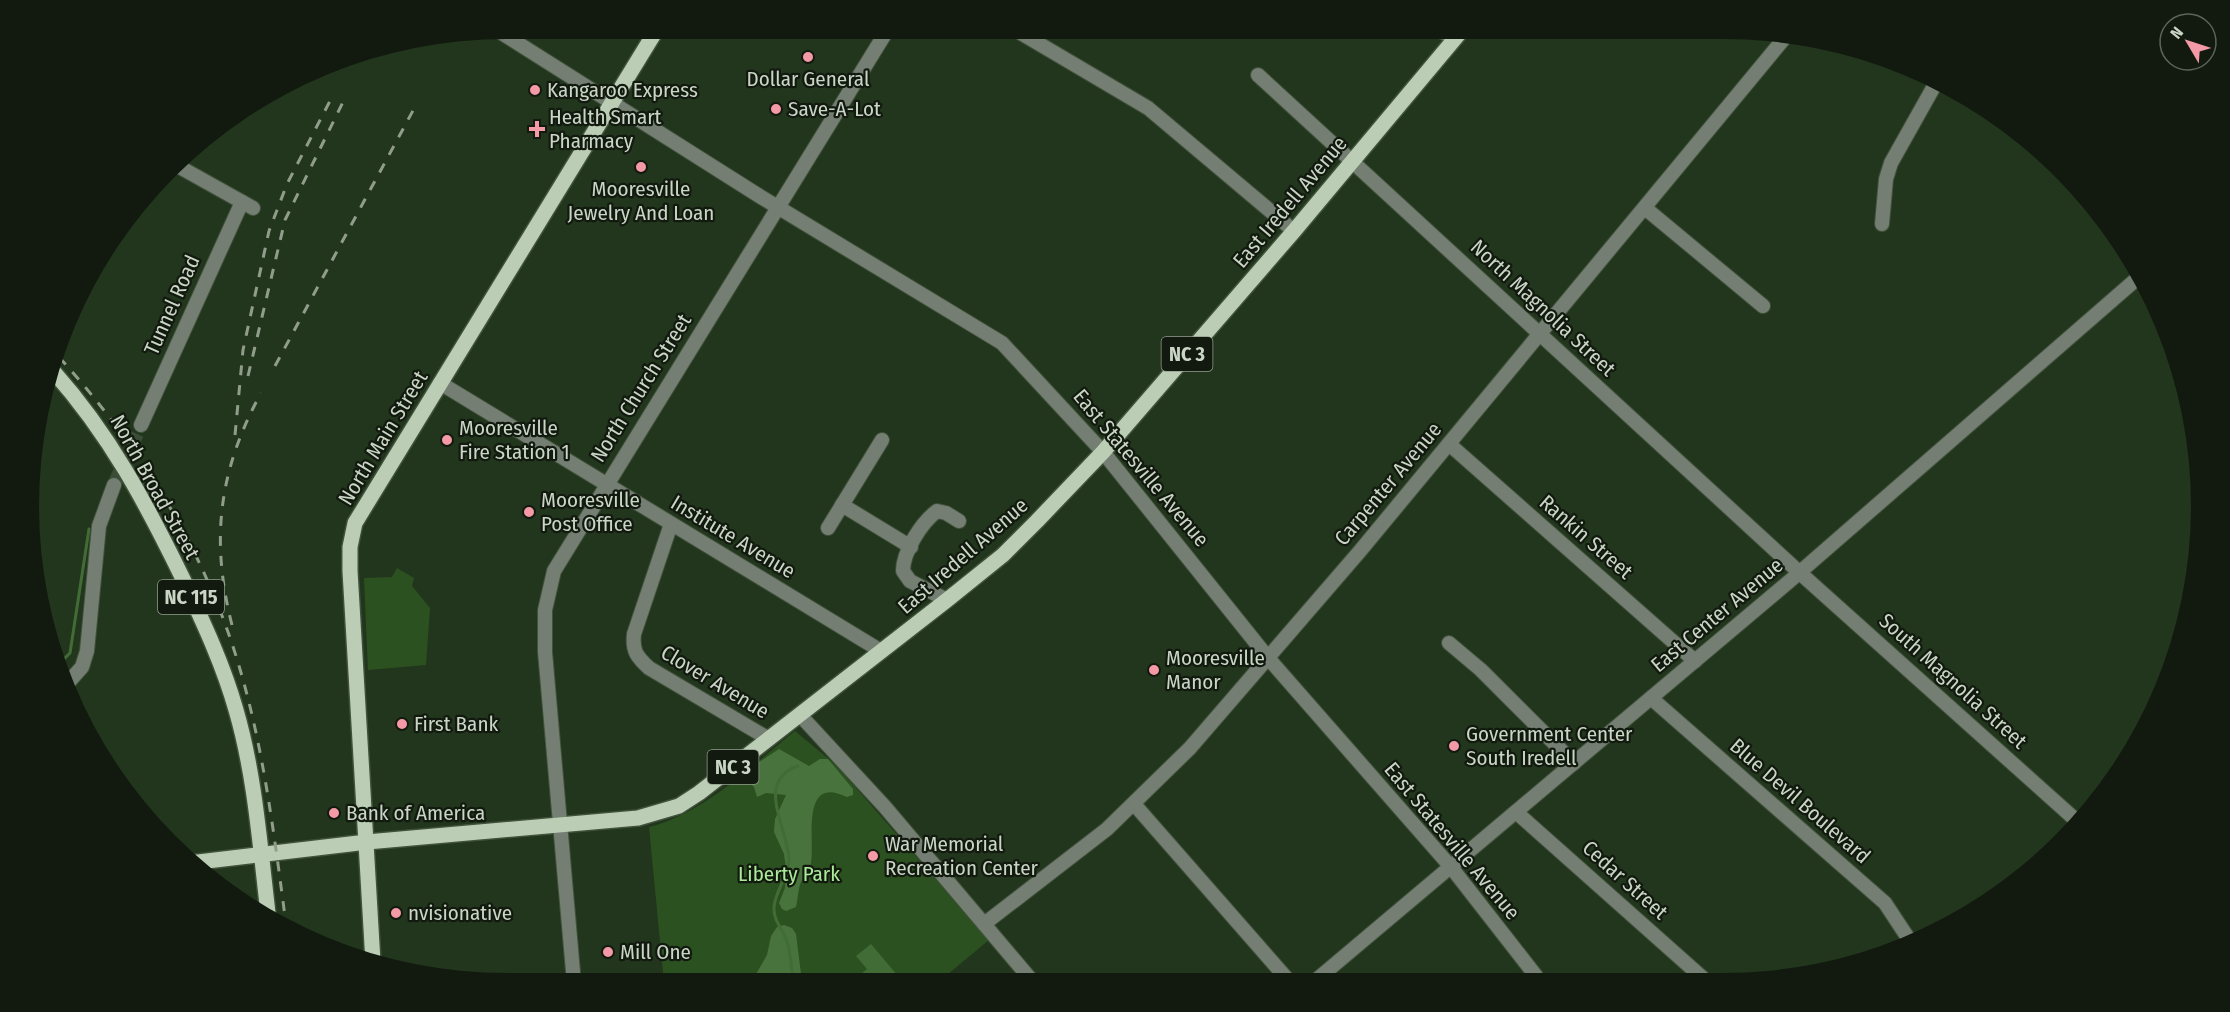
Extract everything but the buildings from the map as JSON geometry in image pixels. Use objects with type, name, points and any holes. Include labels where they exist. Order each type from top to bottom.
[{"type":"main road","name":"North Main Street","points":[[373,953],[350,547],[355,523],[650,39]]},
{"type":"main road","name":"East Iredell Avenue","points":[[367,842],[560,823],[638,818],[679,806],[800,715],[1003,555],[1103,452],[1294,231],[1454,39]]},
{"type":"main road","name":"North Broad Street","points":[[58,376],[91,416],[117,453],[155,521],[216,650],[237,712],[261,853],[267,907]]},
{"type":"main road","name":"NC 3","points":[[203,861],[367,842]]},
{"type":"street","name":"East Statesville Avenue","points":[[511,39],[1002,343],[1020,359],[1103,452],[1269,659],[1451,867],[1534,973]]},
{"type":"street","name":"North Church Street","points":[[573,973],[546,663],[545,610],[554,572],[881,39]]},
{"type":"street","points":[[1032,39],[1148,108],[1294,231]]},
{"type":"street","name":"Carpenter Avenue","points":[[984,924],[1107,829],[1190,748],[1269,659],[1449,444],[1780,42]]},
{"type":"street","name":"North Magnolia Street","points":[[1258,75],[1800,573]]},
{"type":"street","points":[[1882,224],[1886,179],[1891,162],[1933,88]]},
{"type":"street","name":"Tunnel Road","points":[[141,425],[248,205],[183,169]]},
{"type":"street","points":[[1645,208],[1763,306]]},
{"type":"street","name":"East Center Avenue","points":[[1325,973],[1800,573],[2133,282]]},
{"type":"street","name":"Institute Avenue","points":[[440,383],[881,651]]},
{"type":"street","points":[[828,528],[882,440]]},
{"type":"street","name":"Rankin Street","points":[[1449,444],[1695,661]]},
{"type":"street","points":[[72,678],[82,667],[87,651],[99,526],[114,484]]},
{"type":"street","points":[[842,505],[910,547]]},
{"type":"street","points":[[947,600],[910,581],[903,572],[903,560],[929,517],[936,511],[946,513],[959,521]]},
{"type":"street","name":"Clover Avenue","points":[[671,524],[634,634],[633,645],[637,657],[649,668],[769,739]]},
{"type":"street","name":"South Magnolia Street","points":[[1800,573],[2072,817]]},
{"type":"street","points":[[1449,643],[1481,670],[1574,763]]},
{"type":"street","name":"Blue Devil Boulevard","points":[[1651,698],[1885,903],[1906,936]]},
{"type":"street","points":[[800,715],[885,807],[1025,973]]},
{"type":"street","points":[[1134,804],[1282,973]]},
{"type":"street","name":"Cedar Street","points":[[1516,812],[1697,973]]},
{"type":"green space","points":[[397,568],[414,578],[412,586],[430,608],[426,665],[368,670],[364,578],[392,577]]},
{"type":"green space","name":"Liberty Park","points":[[795,731],[836,765],[989,940],[949,973],[663,973],[649,827],[689,811],[744,773]]},
{"type":"green space","points":[[779,749],[809,766],[820,759],[828,759],[853,789],[853,795],[847,797],[832,792],[822,794],[816,802],[813,813],[812,853],[809,870],[801,883],[796,907],[786,911],[779,903],[785,888],[784,854],[774,832],[775,819],[786,795],[766,793],[757,797],[754,787],[741,774]]},
{"type":"green space","points":[[784,925],[792,928],[796,934],[801,973],[757,973],[767,955],[771,936],[777,927]]},
{"type":"shaded area","points":[[871,944],[895,973],[862,973],[867,969],[856,956]]},
{"type":"waterway","points":[[65,658],[70,653],[89,529]]},
{"type":"waterway","points":[[793,973],[789,948],[774,911],[775,901],[787,871],[789,859],[776,794],[778,782],[785,773],[798,766]]},
{"type":"tunnel","points":[[114,485],[141,425]]},
{"type":"railway","points":[[235,435],[243,350],[269,231],[287,184],[332,97]]},
{"type":"railway","points":[[248,376],[285,220],[343,102]]},
{"type":"railway","points":[[275,366],[416,105]]},
{"type":"railway","points":[[62,361],[115,424],[164,497],[205,574],[222,615],[236,656],[261,755],[285,917]]},
{"type":"railway","points":[[232,625],[221,563],[222,506],[236,450],[261,393]]},
{"type":"place","name":"Dollar General","points":[[808,57]]},
{"type":"place","name":"Kangaroo Express","points":[[535,90]]},
{"type":"place","name":"Save-A-Lot","points":[[776,109]]},
{"type":"place","name":"Health Smart Pharmacy","points":[[537,129]]},
{"type":"place","name":"Mooresville Jewelry And Loan","points":[[641,167]]},
{"type":"place","name":"Mooresville Fire Station 1","points":[[447,440]]},
{"type":"place","name":"Mooresville Post Office","points":[[529,512]]},
{"type":"place","name":"Mooresville Manor","points":[[1154,670]]},
{"type":"place","name":"First Bank","points":[[402,724]]},
{"type":"place","name":"Government Center South Iredell","points":[[1454,746]]},
{"type":"place","name":"Bank of America","points":[[334,813]]},
{"type":"place","name":"War Memorial Recreation Center","points":[[873,856]]},
{"type":"place","name":"nvisionative","points":[[396,913]]},
{"type":"place","name":"Mill One","points":[[608,952]]}]
